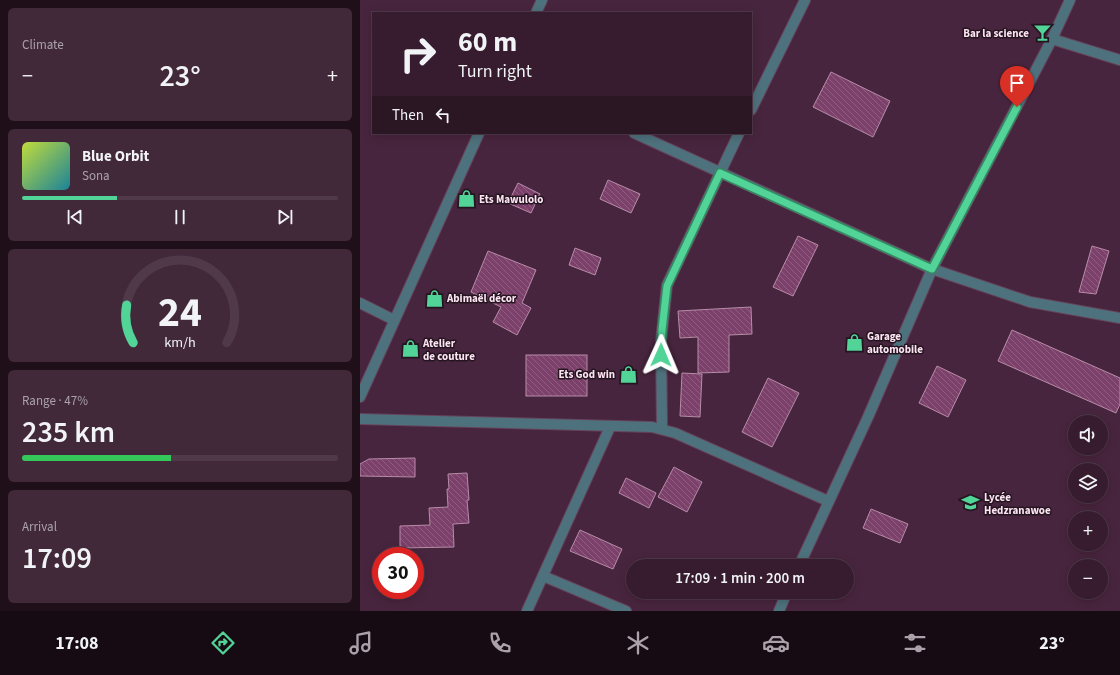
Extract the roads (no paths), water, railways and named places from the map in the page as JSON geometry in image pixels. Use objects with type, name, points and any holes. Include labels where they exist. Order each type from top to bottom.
[{"type":"street","points":[[536,12],[542,0]]},
{"type":"street","points":[[752,108],[805,0]]},
{"type":"street","points":[[802,559],[868,417],[932,269],[1052,39],[1070,0]]},
{"type":"street","points":[[1052,39],[1120,60]]},
{"type":"street","points":[[360,397],[479,134]]},
{"type":"street","points":[[636,134],[932,269],[1030,302],[1120,318]]},
{"type":"street","points":[[662,428],[661,341],[667,286],[739,134]]},
{"type":"street","points":[[360,303],[394,320]]},
{"type":"street","points":[[360,419],[662,428],[828,501]]},
{"type":"street","points":[[527,611],[610,426]]},
{"type":"street","points":[[543,576],[626,611]]},
{"type":"street","points":[[778,611],[784,599]]},
{"type":"place","name":"Bar la science","points":[[1042,33]]},
{"type":"place","name":"Ets Mawulolo","points":[[466,199]]},
{"type":"place","name":"Abimaël décor","points":[[434,298]]},
{"type":"place","name":"Garage automobile","points":[[854,342]]},
{"type":"place","name":"Atelier de couture","points":[[410,349]]},
{"type":"place","name":"Ets God win","points":[[628,374]]},
{"type":"place","name":"Lycée Hedzranawoe","points":[[971,503]]}]
